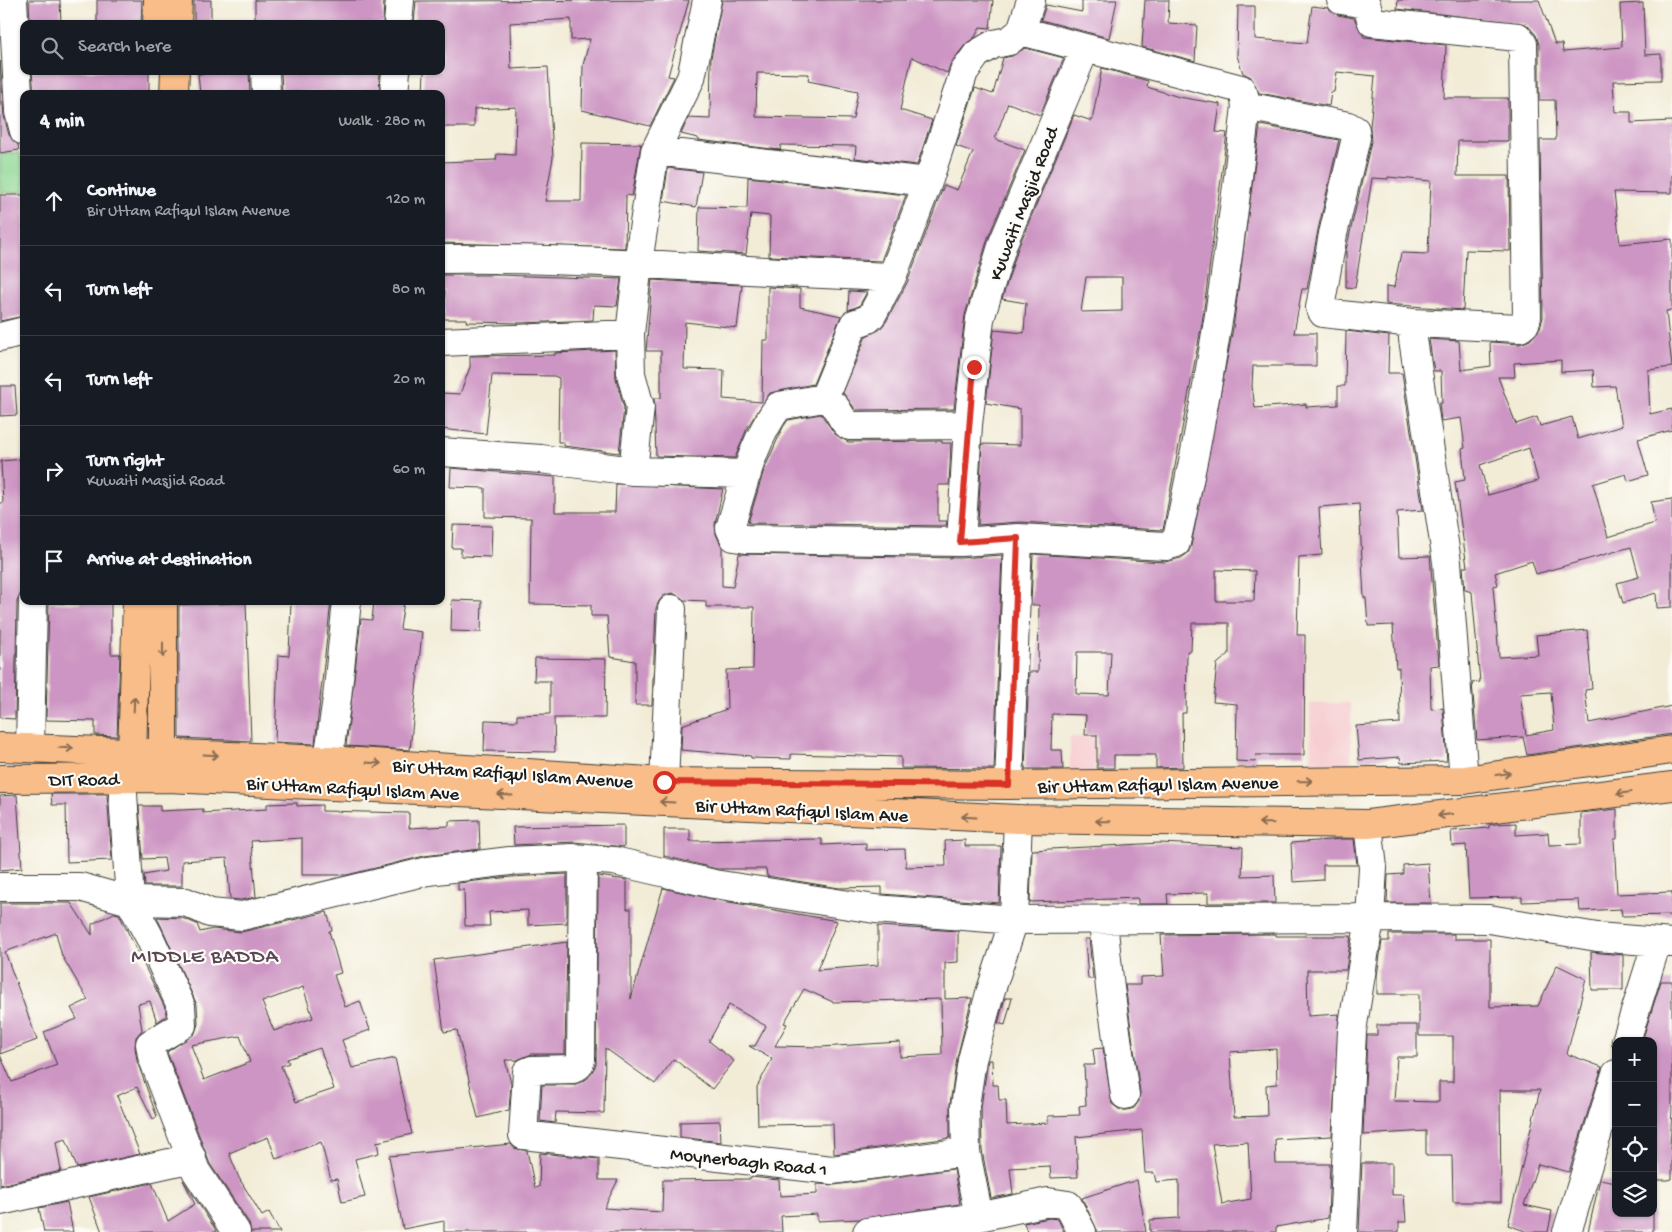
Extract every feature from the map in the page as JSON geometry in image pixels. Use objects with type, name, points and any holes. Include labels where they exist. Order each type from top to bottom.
[{"type":"main road","points":[[157,20],[158,0]]},
{"type":"main road","points":[[177,20],[178,0]]},
{"type":"main road","points":[[155,90],[156,75]]},
{"type":"main road","points":[[174,90],[175,75]]},
{"type":"main road","points":[[132,753],[137,605]]},
{"type":"main road","points":[[0,747],[132,753],[165,766],[163,605]]},
{"type":"main road","name":"Bir Uttam Rafiqul Islam Avenue","points":[[165,766],[328,760],[664,782],[1009,785],[1464,780],[1672,750]]},
{"type":"main road","name":"DIT Road","points":[[0,779],[122,778],[165,766]]},
{"type":"main road","name":"Bir Uttam Rafiqul Islam Ave","points":[[165,766],[1018,820]]},
{"type":"main road","name":"Bir Uttam Rafiqul Islam Avenue","points":[[1018,820],[1368,824],[1672,786]]},
{"type":"street","points":[[13,0],[14,119]]},
{"type":"street","points":[[398,20],[400,0]]},
{"type":"street","points":[[633,472],[640,407],[631,374],[630,334],[638,263],[655,151],[691,78],[707,0]]},
{"type":"street","points":[[824,398],[854,324],[868,319],[872,315],[892,277],[928,182],[964,72],[977,54],[994,44],[1009,41],[1021,31],[1031,0]]},
{"type":"street","points":[[1246,106],[1348,126],[1355,130],[1356,138],[1333,234],[1320,308],[1323,313],[1413,323],[1520,328],[1525,324],[1527,317],[1523,44],[1518,37],[1372,22],[1366,4],[1342,0]]},
{"type":"street","points":[[968,425],[850,426],[844,422],[837,405],[824,398],[779,406],[768,419],[747,474],[730,528],[734,537],[960,542],[1018,538],[1166,546],[1176,543],[1213,364],[1234,223],[1246,106],[1244,95],[1241,89],[1021,31]]},
{"type":"street","name":"Kuwaiti Masjid Road","points":[[960,542],[968,425],[980,319],[1003,243],[1085,49]]},
{"type":"street","points":[[265,75],[266,90]]},
{"type":"street","points":[[394,90],[396,75]]},
{"type":"street","points":[[655,151],[928,182]]},
{"type":"street","points":[[445,259],[502,258],[638,263],[767,273],[892,277]]},
{"type":"street","points":[[1413,323],[1413,339],[1447,562],[1464,780]]},
{"type":"street","points":[[0,337],[20,332]]},
{"type":"street","points":[[445,342],[630,334]]},
{"type":"street","points":[[445,452],[541,459],[633,472],[747,474]]},
{"type":"street","points":[[1009,785],[1018,538]]},
{"type":"street","points":[[30,747],[34,605]]},
{"type":"street","points":[[328,760],[337,698],[346,605]]},
{"type":"street","points":[[664,782],[672,608]]},
{"type":"street","points":[[122,778],[130,901],[149,936],[181,1006],[182,1025],[155,1039],[150,1044],[150,1050],[196,1171],[236,1232]]},
{"type":"street","points":[[978,1217],[966,1152],[965,1106],[972,1060],[990,993],[1014,920],[1018,820]]},
{"type":"street","points":[[1343,1232],[1352,1031],[1370,918],[1373,868],[1368,824]]},
{"type":"street","points":[[0,887],[80,887],[130,901],[186,902],[210,913],[242,916],[428,871],[534,859],[583,859],[614,862],[714,884],[875,909],[1014,920],[1489,919],[1597,936],[1664,942],[1628,1037]]},
{"type":"street","name":"Moynerbagh Road 1","points":[[583,859],[581,1060],[579,1066],[574,1069],[532,1070],[527,1072],[523,1134],[832,1170],[966,1152]]},
{"type":"street","points":[[1103,921],[1125,1095]]},
{"type":"street","points":[[1567,1232],[1614,1082]]},
{"type":"street","points":[[0,1200],[192,1158]]},
{"type":"street","points":[[867,1232],[978,1217],[1048,1202],[1068,1205],[1082,1232]]},
{"type":"shaded area","points":[[1351,703],[1351,779],[1311,779],[1310,704]]},
{"type":"shaded area","points":[[1070,737],[1094,737],[1094,788],[1070,789]]},
{"type":"green space","points":[[19,152],[20,192],[0,193],[0,155]]},
{"type":"building","points":[[29,0],[60,0],[61,20],[30,20]]},
{"type":"building","points":[[97,0],[142,0],[141,20],[97,20]]},
{"type":"building","points":[[194,0],[211,0],[211,20],[194,20]]},
{"type":"building","points":[[255,0],[384,0],[383,20],[255,20]]},
{"type":"building","points":[[689,0],[668,76],[674,77],[650,126],[582,110],[583,65],[590,39],[571,40],[571,19],[510,23],[511,69],[548,67],[553,158],[545,201],[581,201],[582,143],[641,144],[632,196],[626,195],[625,248],[445,243],[445,162],[496,160],[497,154],[515,155],[516,107],[474,109],[474,127],[445,127],[445,90],[423,90],[424,75],[445,75],[445,20],[414,20],[416,1]]},
{"type":"building","points":[[722,0],[993,0],[990,28],[980,27],[975,37],[965,45],[951,63],[947,73],[912,57],[900,110],[932,120],[917,165],[855,158],[856,146],[781,145],[780,150],[698,140],[698,138],[681,134],[688,118],[710,119],[711,58]],"holes":[[[757,73],[809,74],[808,81],[858,91],[853,119],[756,117]]]},
{"type":"building","points":[[1082,0],[1117,0],[1109,38],[1041,20],[1046,5],[1082,12]]},
{"type":"building","points":[[1145,0],[1169,0],[1168,23],[1197,25],[1195,61],[1142,47]]},
{"type":"building","points":[[1398,0],[1539,0],[1555,44],[1562,44],[1563,52],[1622,47],[1620,4],[1643,3],[1645,55],[1661,54],[1661,80],[1613,81],[1615,112],[1631,112],[1631,123],[1672,121],[1672,193],[1614,192],[1620,244],[1672,239],[1672,310],[1666,311],[1672,367],[1648,370],[1650,414],[1672,409],[1672,430],[1638,439],[1648,475],[1628,481],[1626,474],[1593,484],[1608,537],[1655,523],[1651,502],[1672,499],[1672,607],[1657,608],[1656,593],[1623,603],[1617,583],[1639,577],[1631,547],[1536,574],[1532,561],[1495,573],[1498,585],[1493,586],[1499,657],[1538,655],[1536,635],[1587,630],[1592,689],[1585,690],[1589,723],[1672,706],[1672,734],[1527,755],[1523,737],[1477,740],[1472,683],[1480,682],[1472,592],[1465,590],[1463,567],[1467,567],[1455,482],[1465,480],[1462,449],[1465,448],[1461,418],[1441,421],[1439,403],[1442,403],[1441,371],[1434,371],[1429,339],[1459,341],[1461,370],[1491,366],[1490,342],[1520,344],[1530,340],[1540,329],[1543,317],[1540,140],[1556,140],[1555,100],[1539,100],[1539,44],[1536,35],[1526,24],[1397,9]],"holes":[[[1561,360],[1561,372],[1593,370],[1594,387],[1615,386],[1622,426],[1578,439],[1572,417],[1540,426],[1537,417],[1516,424],[1498,377],[1515,377],[1514,363]],[[1529,448],[1538,481],[1488,495],[1480,465]],[[1551,692],[1554,730],[1526,735],[1520,694]]]},
{"type":"building","points":[[1238,6],[1255,6],[1255,39],[1307,43],[1312,6],[1328,8],[1338,15],[1354,18],[1364,37],[1446,45],[1444,98],[1508,98],[1508,141],[1458,141],[1457,176],[1509,176],[1510,251],[1466,250],[1463,310],[1386,304],[1386,286],[1394,287],[1401,253],[1428,254],[1431,181],[1388,177],[1388,179],[1372,178],[1355,288],[1346,287],[1346,250],[1371,142],[1370,127],[1375,76],[1337,72],[1334,92],[1331,92],[1329,106],[1259,93],[1251,77],[1243,73],[1237,56]]},
{"type":"building","points":[[1025,48],[1064,58],[1040,115],[1008,103],[995,139],[1025,150],[988,238],[965,315],[954,409],[856,410],[843,393],[866,336],[879,330],[886,322],[907,283],[944,185],[957,190],[973,152],[956,146],[975,88],[993,94],[1003,58],[1012,56]]},
{"type":"building","points":[[0,61],[4,116],[9,135],[18,145],[19,150],[0,153]]},
{"type":"building","points":[[1102,68],[1148,81],[1147,87],[1179,97],[1220,104],[1216,132],[1227,133],[1202,323],[1163,530],[1019,522],[978,525],[982,444],[1020,445],[1020,409],[986,403],[994,330],[1024,333],[1026,303],[1002,299],[1018,248],[1074,115],[1092,121]],"holes":[[[1086,277],[1122,277],[1122,311],[1081,312]]]},
{"type":"building","points":[[32,75],[149,75],[149,90],[34,90]]},
{"type":"building","points":[[198,75],[249,75],[250,90],[200,90]]},
{"type":"building","points":[[281,75],[380,75],[379,90],[282,90]]},
{"type":"building","points":[[1260,125],[1339,140],[1318,230],[1307,289],[1302,289],[1294,333],[1316,333],[1316,366],[1253,366],[1252,386],[1255,408],[1306,404],[1306,407],[1338,405],[1338,386],[1345,386],[1346,331],[1389,336],[1388,373],[1402,373],[1423,510],[1397,512],[1399,557],[1430,556],[1439,665],[1430,666],[1431,709],[1443,708],[1447,761],[1401,763],[1400,757],[1359,760],[1356,726],[1400,723],[1399,668],[1396,668],[1393,625],[1368,626],[1366,598],[1364,598],[1359,504],[1319,507],[1322,555],[1299,557],[1297,635],[1305,635],[1304,755],[1256,755],[1255,762],[1236,761],[1237,704],[1213,702],[1217,664],[1229,654],[1229,623],[1192,623],[1191,651],[1187,651],[1186,713],[1182,713],[1183,767],[1156,768],[1156,755],[1114,755],[1114,768],[1097,768],[1097,735],[1085,735],[1086,715],[1052,714],[1051,750],[1062,750],[1063,769],[1025,769],[1029,672],[1038,672],[1039,605],[1031,605],[1033,554],[1165,562],[1181,558],[1188,553],[1191,546],[1233,328]],"holes":[[[1216,570],[1255,571],[1254,601],[1216,601]],[[1077,652],[1111,652],[1109,695],[1076,694]]]},
{"type":"building","points":[[668,168],[702,172],[696,207],[663,201]]},
{"type":"building","points":[[748,177],[906,195],[881,261],[769,256],[770,216],[751,214],[746,254],[698,251],[699,207],[747,208]]},
{"type":"building","points":[[0,195],[20,195],[20,317],[0,321]]},
{"type":"building","points":[[445,275],[621,279],[617,306],[594,305],[593,320],[522,323],[466,322],[467,319],[445,319]]},
{"type":"building","points":[[652,280],[742,285],[737,328],[685,322],[684,369],[724,370],[723,399],[762,402],[763,340],[768,340],[768,287],[800,289],[800,307],[841,316],[813,384],[770,393],[748,426],[735,458],[656,456],[654,398],[661,398],[661,351],[646,351]]},
{"type":"building","points":[[849,291],[867,292],[859,306],[848,310]]},
{"type":"building","points":[[615,350],[616,378],[624,408],[619,453],[564,446],[564,442],[558,442],[559,378],[554,376],[492,375],[486,434],[445,429],[445,393],[460,394],[470,367],[470,356],[555,355],[555,353]]},
{"type":"building","points":[[0,386],[15,386],[17,415],[0,416]]},
{"type":"building","points":[[821,414],[835,434],[848,442],[942,441],[942,443],[951,443],[949,485],[938,485],[938,521],[947,521],[946,526],[748,523],[764,470],[783,427],[788,420]]},
{"type":"building","points":[[20,459],[20,596],[17,601],[15,719],[0,718],[0,503],[3,503],[1,461]]},
{"type":"building","points":[[451,468],[555,477],[555,512],[615,512],[616,484],[723,489],[715,524],[716,534],[722,547],[722,586],[733,587],[739,554],[961,558],[1002,555],[994,769],[901,768],[901,757],[791,754],[791,759],[751,758],[751,756],[681,750],[682,725],[727,709],[726,670],[753,669],[754,607],[706,607],[706,601],[684,600],[673,593],[664,595],[656,608],[652,705],[635,705],[635,661],[610,657],[607,616],[591,616],[591,605],[530,604],[531,518],[485,517],[485,488],[450,487]]},
{"type":"building","points":[[453,525],[492,526],[491,557],[461,556],[461,548],[452,548]]},
{"type":"building","points":[[452,600],[482,601],[481,632],[451,631]]},
{"type":"building","points":[[49,605],[111,605],[111,654],[120,654],[117,736],[95,735],[95,721],[46,720]]},
{"type":"building","points":[[179,605],[246,605],[251,741],[179,738]]},
{"type":"building","points":[[291,605],[331,605],[315,744],[275,742],[278,655],[289,656]]},
{"type":"building","points":[[374,605],[403,605],[400,629],[422,632],[410,750],[346,746],[361,619],[372,620]]},
{"type":"building","points":[[535,658],[606,659],[605,718],[554,718],[555,752],[484,751],[485,720],[517,721],[517,715],[550,714],[550,681],[534,681]]},
{"type":"building","points":[[51,794],[107,794],[112,860],[67,862],[66,805],[52,805]]},
{"type":"building","points":[[17,795],[22,868],[0,870],[0,796]]},
{"type":"building","points":[[297,803],[297,806],[322,805],[322,811],[409,813],[409,828],[449,826],[449,821],[479,820],[480,849],[424,856],[347,875],[302,875],[302,838],[251,841],[256,897],[241,900],[230,899],[227,858],[182,861],[182,886],[145,886],[144,875],[166,871],[164,858],[143,859],[139,806],[160,806],[160,811],[203,809],[203,813],[267,809],[267,804]]},
{"type":"building","points":[[1617,809],[1617,839],[1614,839],[1617,894],[1672,892],[1672,915],[1622,916],[1621,909],[1580,911],[1579,900],[1522,902],[1522,897],[1469,898],[1466,845],[1452,846],[1451,831],[1489,828],[1489,825],[1516,823],[1516,835],[1548,833],[1549,845],[1581,844],[1581,813]]},
{"type":"building","points":[[624,825],[624,847],[574,842],[514,845],[513,827]]},
{"type":"building","points":[[664,829],[690,829],[690,841],[822,839],[822,845],[866,843],[866,850],[905,849],[906,867],[946,866],[945,841],[965,840],[965,846],[1001,846],[999,903],[882,894],[882,887],[839,888],[767,876],[766,869],[717,869],[664,856]]},
{"type":"building","points":[[1354,839],[1357,865],[1323,865],[1323,880],[1293,882],[1291,843]]},
{"type":"building","points":[[1160,843],[1243,847],[1242,876],[1274,875],[1275,903],[1208,903],[1208,893],[1167,894],[1168,904],[1138,904],[1138,898],[1030,902],[1032,850]]},
{"type":"building","points":[[1428,863],[1431,903],[1387,903],[1388,875],[1403,874],[1403,865]]},
{"type":"building","points":[[567,874],[567,923],[528,925],[528,910],[489,912],[490,926],[465,926],[464,890],[458,890],[458,883],[511,877]]},
{"type":"building","points":[[598,876],[627,880],[627,909],[631,909],[631,999],[663,888],[712,899],[837,921],[817,970],[878,965],[878,926],[958,931],[958,962],[945,963],[945,999],[972,998],[957,1058],[950,1104],[950,1138],[834,1154],[833,1124],[758,1125],[757,1087],[772,1059],[749,1046],[755,1046],[766,1026],[729,1005],[709,1041],[734,1061],[712,1089],[674,1059],[655,1084],[605,1048],[604,1113],[556,1112],[555,1123],[540,1121],[542,1085],[573,1085],[588,1078],[596,1065]],"holes":[[[804,989],[833,1002],[941,999],[942,1055],[900,1057],[900,1042],[821,1047],[775,1046],[787,1024],[784,1023]]]},
{"type":"building","points":[[0,903],[71,903],[92,935],[92,924],[114,913],[119,914],[166,1010],[166,1016],[157,1022],[150,1001],[138,1004],[142,1030],[136,1037],[137,1061],[157,1117],[153,1119],[137,1087],[117,1096],[140,1154],[77,1168],[66,1139],[56,1142],[61,1171],[0,1185],[0,1055],[12,1082],[57,1065],[44,1032],[77,1019],[71,1008],[88,1000],[62,956],[56,933],[5,952],[37,1040],[0,1054]]},
{"type":"building","points":[[327,912],[332,930],[329,931],[341,973],[334,975],[345,1007],[360,1001],[370,1030],[342,1040],[352,1068],[395,1058],[412,1134],[377,1142],[379,1153],[355,1159],[365,1197],[342,1202],[337,1179],[331,1180],[321,1142],[276,1159],[268,1137],[229,1153],[239,1178],[262,1216],[269,1212],[280,1232],[251,1232],[249,1223],[210,1164],[167,1052],[195,1033],[198,1024],[197,1005],[157,917],[182,918],[197,924],[200,932],[213,929],[241,932]],"holes":[[[303,987],[313,1018],[274,1031],[262,1002]],[[240,1036],[250,1062],[204,1080],[191,1045]],[[320,1048],[334,1089],[296,1102],[281,1066],[289,1063],[287,1059]]]},
{"type":"building","points":[[1276,934],[1276,936],[1351,936],[1346,970],[1307,970],[1308,1016],[1339,1014],[1332,1136],[1275,1139],[1276,1164],[1330,1164],[1328,1218],[1276,1227],[1276,1232],[1150,1232],[1150,1220],[1179,1218],[1179,1180],[1156,1182],[1154,1173],[1145,1173],[1142,1130],[1076,1137],[1078,1177],[1051,1178],[1050,1166],[1010,1168],[1013,1194],[991,1198],[982,1150],[981,1107],[988,1060],[992,1060],[993,1085],[998,1085],[999,1100],[1006,1100],[1007,1125],[1048,1123],[1048,1116],[1080,1115],[1079,1106],[1086,1105],[1084,1065],[1095,1065],[1093,1049],[1103,1048],[1112,1104],[1120,1110],[1134,1108],[1139,1101],[1140,1093],[1125,985],[1140,985],[1140,977],[1164,976],[1161,935]],"holes":[[[1276,1049],[1277,1084],[1266,1085],[1267,1116],[1234,1117],[1230,1052]],[[1248,1142],[1251,1199],[1222,1204],[1212,1144]]]},
{"type":"building","points":[[1389,934],[1454,934],[1454,939],[1490,939],[1490,1007],[1538,1006],[1557,965],[1586,979],[1567,1054],[1602,1067],[1569,1172],[1538,1164],[1524,1205],[1552,1211],[1548,1232],[1528,1232],[1508,1225],[1540,1090],[1500,1090],[1501,1202],[1453,1202],[1452,1156],[1426,1156],[1426,1131],[1363,1135],[1367,1035],[1377,1035],[1377,1025],[1417,1025],[1417,1057],[1397,1057],[1394,1101],[1439,1102],[1439,1082],[1453,1082],[1453,1036],[1419,1036],[1419,994],[1377,994],[1377,976],[1382,941],[1389,941]]},
{"type":"building","points":[[1085,939],[1089,939],[1093,979],[1088,979]]},
{"type":"building","points":[[567,942],[565,1054],[532,1054],[517,1060],[505,1060],[511,1083],[509,1110],[478,1118],[457,1030],[444,1032],[434,960]]},
{"type":"building","points":[[1591,952],[1623,955],[1623,990],[1592,990]]},
{"type":"building","points":[[1661,981],[1672,981],[1672,1108],[1670,1149],[1672,1149],[1672,1179],[1668,1180],[1657,1180],[1657,1037],[1643,1037]]},
{"type":"building","points":[[1005,998],[1012,998],[1005,1025],[998,1023]]},
{"type":"building","points":[[720,1121],[721,1142],[680,1137],[680,1122]]},
{"type":"building","points":[[511,1144],[514,1148],[527,1151],[535,1188],[539,1187],[540,1153],[599,1159],[599,1180],[618,1180],[604,1208],[662,1212],[663,1180],[751,1179],[751,1177],[779,1180],[780,1196],[817,1194],[817,1184],[834,1185],[954,1169],[960,1204],[859,1219],[817,1221],[817,1214],[781,1216],[782,1232],[444,1232],[444,1221],[403,1229],[389,1156]]},
{"type":"building","points":[[1362,1163],[1392,1163],[1392,1195],[1404,1195],[1406,1222],[1399,1222],[1399,1232],[1359,1232]]},
{"type":"building","points":[[1600,1179],[1612,1181],[1612,1217],[1653,1217],[1653,1232],[1588,1232]]},
{"type":"building","points":[[183,1180],[217,1232],[102,1232],[89,1197],[152,1183],[168,1221],[195,1204]]},
{"type":"building","points":[[1137,1180],[1146,1232],[1098,1232],[1082,1198]]},
{"type":"building","points":[[67,1202],[73,1232],[44,1232],[39,1208]]},
{"type":"building","points":[[1049,1218],[1058,1219],[1064,1232],[1027,1232],[1024,1223]]},
{"type":"district","name":"MIDDLE BADDA","points":[[205,955]]},
{"type":"route","points":[[664,782],[1009,785],[1018,538],[960,542],[974,367]]}]
